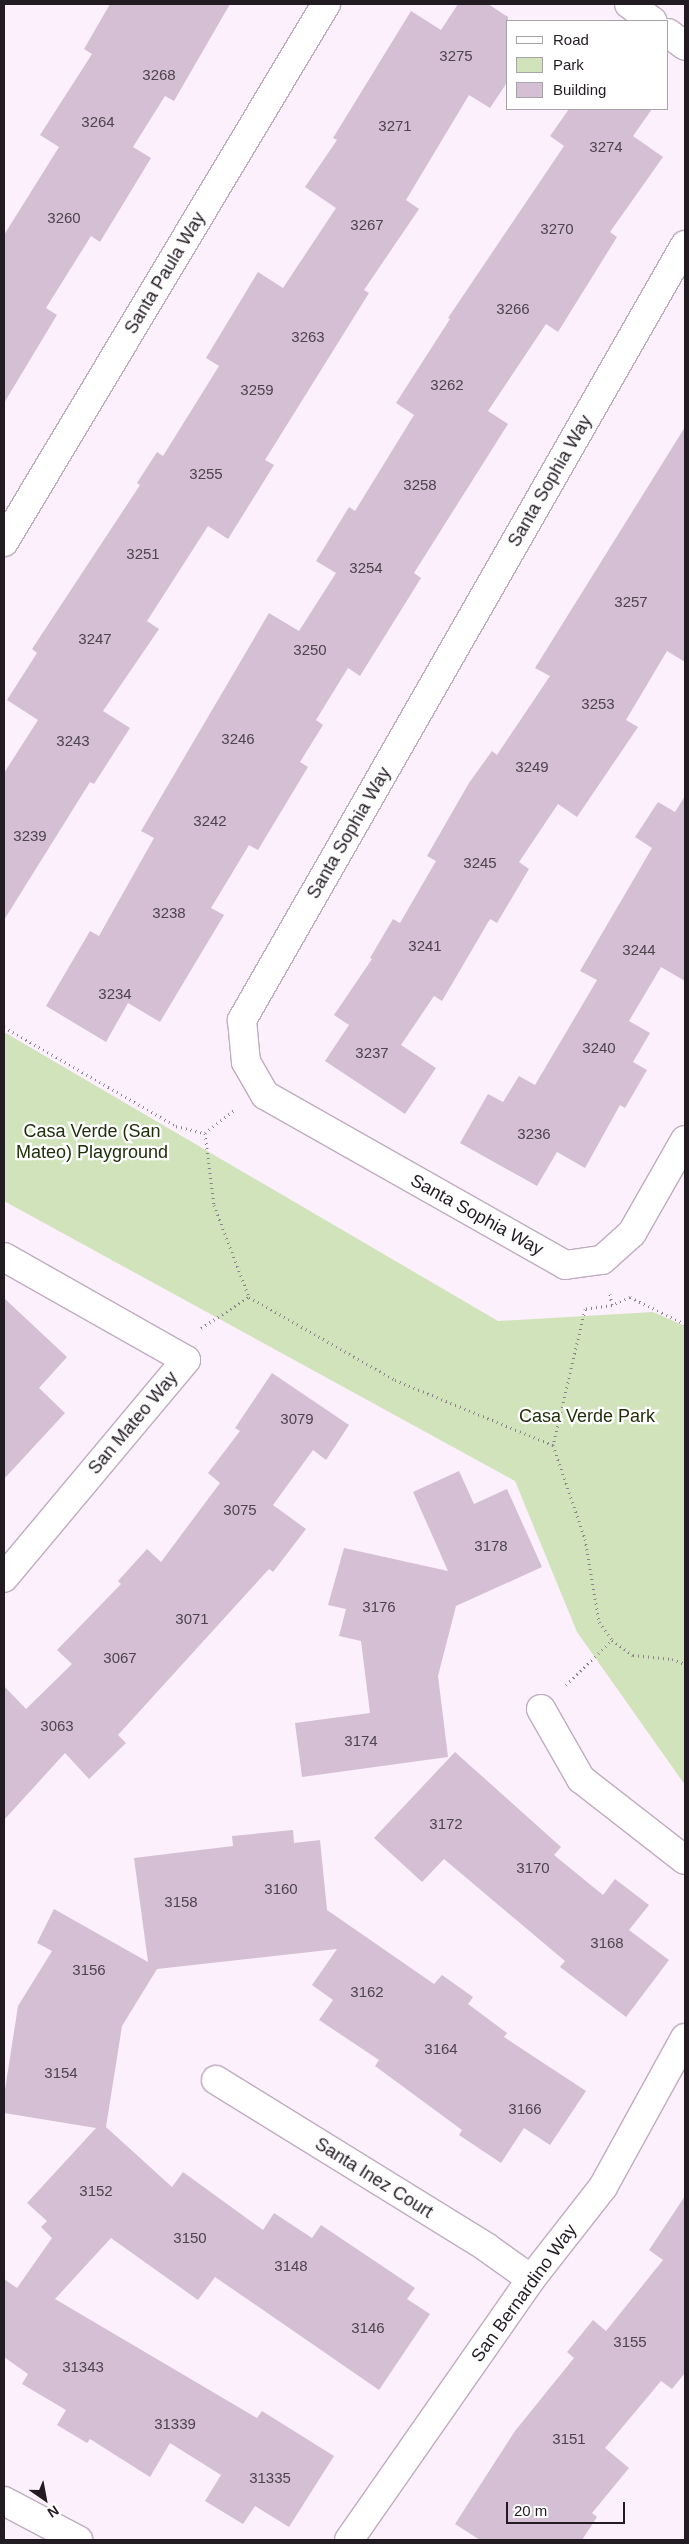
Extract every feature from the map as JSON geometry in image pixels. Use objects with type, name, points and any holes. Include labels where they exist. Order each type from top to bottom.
[{"type":"street","name":"Santa Paula Way","points":[[4,542],[326,4]]},
{"type":"street","points":[[629,4],[651,20]]},
{"type":"street","points":[[669,34],[685,46]]},
{"type":"street","name":"Santa Sophia Way","points":[[685,245],[242,1020],[246,1062],[265,1095],[565,1265],[602,1260],[632,1233],[685,1140]]},
{"type":"street","name":"San Mateo Way","points":[[4,1257],[186,1360],[4,1578]]},
{"type":"street","points":[[541,1709],[581,1779],[685,1860]]},
{"type":"street","name":"San Bernardino Way","points":[[349,2540],[531,2278],[603,2187],[685,2038]]},
{"type":"street","name":"Santa Inez Court","points":[[216,2080],[486,2247],[531,2278]]},
{"type":"street","points":[[4,2501],[78,2540]]},
{"type":"path","points":[[4,1027],[176,1126],[205,1133],[214,1204],[248,1296],[395,1380],[553,1445]]},
{"type":"path","points":[[168,1349],[248,1296]]},
{"type":"path","points":[[685,1324],[630,1297],[612,1305],[586,1309],[553,1445],[585,1539],[599,1622],[612,1640],[633,1655],[672,1659],[685,1664]]},
{"type":"path","points":[[541,1709],[612,1640]]},
{"type":"green space","name":"Casa Verde Park","points":[[4,1032],[498,1321],[653,1312],[685,1326],[685,1785],[577,1632],[515,1481],[4,1201]]},
{"type":"building","points":[[110,4],[230,4],[174,101],[165,96],[133,147],[151,158],[100,242],[91,236],[46,308],[57,315],[4,403],[4,235],[59,147],[40,135],[92,54],[84,49]]},
{"type":"building","points":[[458,4],[488,4],[508,17],[507,82],[490,108],[469,95],[406,200],[419,209],[364,290],[369,293],[265,460],[274,465],[228,539],[208,526],[147,621],[159,629],[103,711],[130,728],[94,784],[90,782],[4,920],[4,773],[38,720],[7,700],[37,653],[32,649],[140,485],[137,483],[157,452],[163,456],[219,366],[206,358],[258,272],[283,288],[336,208],[305,187],[337,140],[333,138],[411,11],[441,30]]},
{"type":"building","points":[[568,110],[651,110],[633,136],[663,157],[610,232],[617,237],[558,332],[546,324],[488,411],[508,424],[414,573],[421,578],[360,676],[348,668],[316,720],[323,725],[300,762],[308,767],[258,850],[249,845],[211,908],[224,915],[160,1022],[128,1003],[106,1042],[46,1006],[90,931],[99,936],[154,838],[141,831],[269,613],[299,631],[336,573],[316,561],[349,507],[355,511],[414,415],[396,403],[450,319],[448,318],[564,146],[550,136]]},
{"type":"building","points":[[685,427],[685,662],[667,651],[626,720],[638,727],[577,817],[558,804],[519,862],[529,869],[497,923],[490,919],[442,1001],[434,996],[401,1045],[436,1068],[405,1114],[325,1061],[349,1025],[334,1015],[372,959],[370,958],[393,919],[400,923],[436,861],[427,856],[469,783],[492,751],[497,755],[550,676],[535,668]]},
{"type":"building","points":[[685,796],[685,981],[661,967],[629,1021],[650,1033],[633,1062],[647,1070],[625,1108],[620,1105],[585,1168],[557,1152],[537,1186],[460,1143],[488,1094],[503,1102],[519,1076],[535,1085],[597,980],[580,971],[652,848],[635,837],[658,802],[675,812]]},
{"type":"building","points":[[4,1298],[67,1357],[39,1388],[65,1413],[4,1479]]},
{"type":"building","points":[[272,1373],[349,1425],[326,1460],[313,1450],[273,1505],[306,1529],[273,1572],[269,1569],[118,1735],[126,1743],[89,1779],[65,1753],[4,1820],[4,1686],[26,1709],[72,1664],[57,1650],[121,1584],[118,1581],[147,1549],[161,1562],[220,1483],[208,1473],[240,1431],[235,1428]]},
{"type":"building","points":[[459,1471],[474,1504],[507,1489],[542,1567],[456,1606],[438,1676],[448,1757],[302,1777],[295,1723],[370,1713],[361,1641],[339,1636],[346,1609],[328,1605],[344,1548],[448,1571],[413,1492]]},
{"type":"building","points":[[455,1752],[561,1847],[554,1855],[603,1895],[615,1879],[649,1905],[629,1930],[669,1960],[626,2017],[560,1967],[565,1961],[444,1859],[422,1882],[374,1838]]},
{"type":"building","points":[[293,1830],[294,1843],[320,1840],[327,1910],[434,1984],[442,1975],[473,1997],[468,2004],[507,2033],[504,2037],[586,2091],[550,2145],[524,2128],[501,2163],[459,2135],[462,2130],[375,2066],[379,2060],[319,2020],[333,2000],[312,1985],[337,1949],[157,1969],[122,2026],[106,2127],[172,2187],[183,2172],[263,2230],[274,2213],[312,2238],[321,2225],[415,2288],[407,2299],[430,2314],[379,2390],[215,2277],[198,2300],[111,2238],[55,2299],[257,2418],[262,2411],[334,2456],[289,2527],[255,2506],[243,2524],[205,2501],[221,2475],[170,2443],[150,2477],[90,2439],[87,2443],[57,2425],[66,2410],[22,2384],[28,2374],[4,2357],[4,2279],[17,2288],[52,2238],[41,2227],[47,2221],[27,2203],[96,2128],[4,2113],[4,2096],[18,2006],[52,1951],[37,1943],[54,1909],[148,1962],[134,1858],[233,1846],[232,1836]]},
{"type":"building","points":[[685,2196],[685,2373],[672,2389],[661,2381],[605,2448],[629,2468],[592,2513],[597,2517],[582,2540],[480,2540],[455,2524],[515,2431],[574,2358],[567,2352],[593,2320],[606,2331],[663,2260],[649,2250]]},
{"type":"park label","name":"Casa Verde (San Mateo) Playground","points":[[92,1142]]}]
